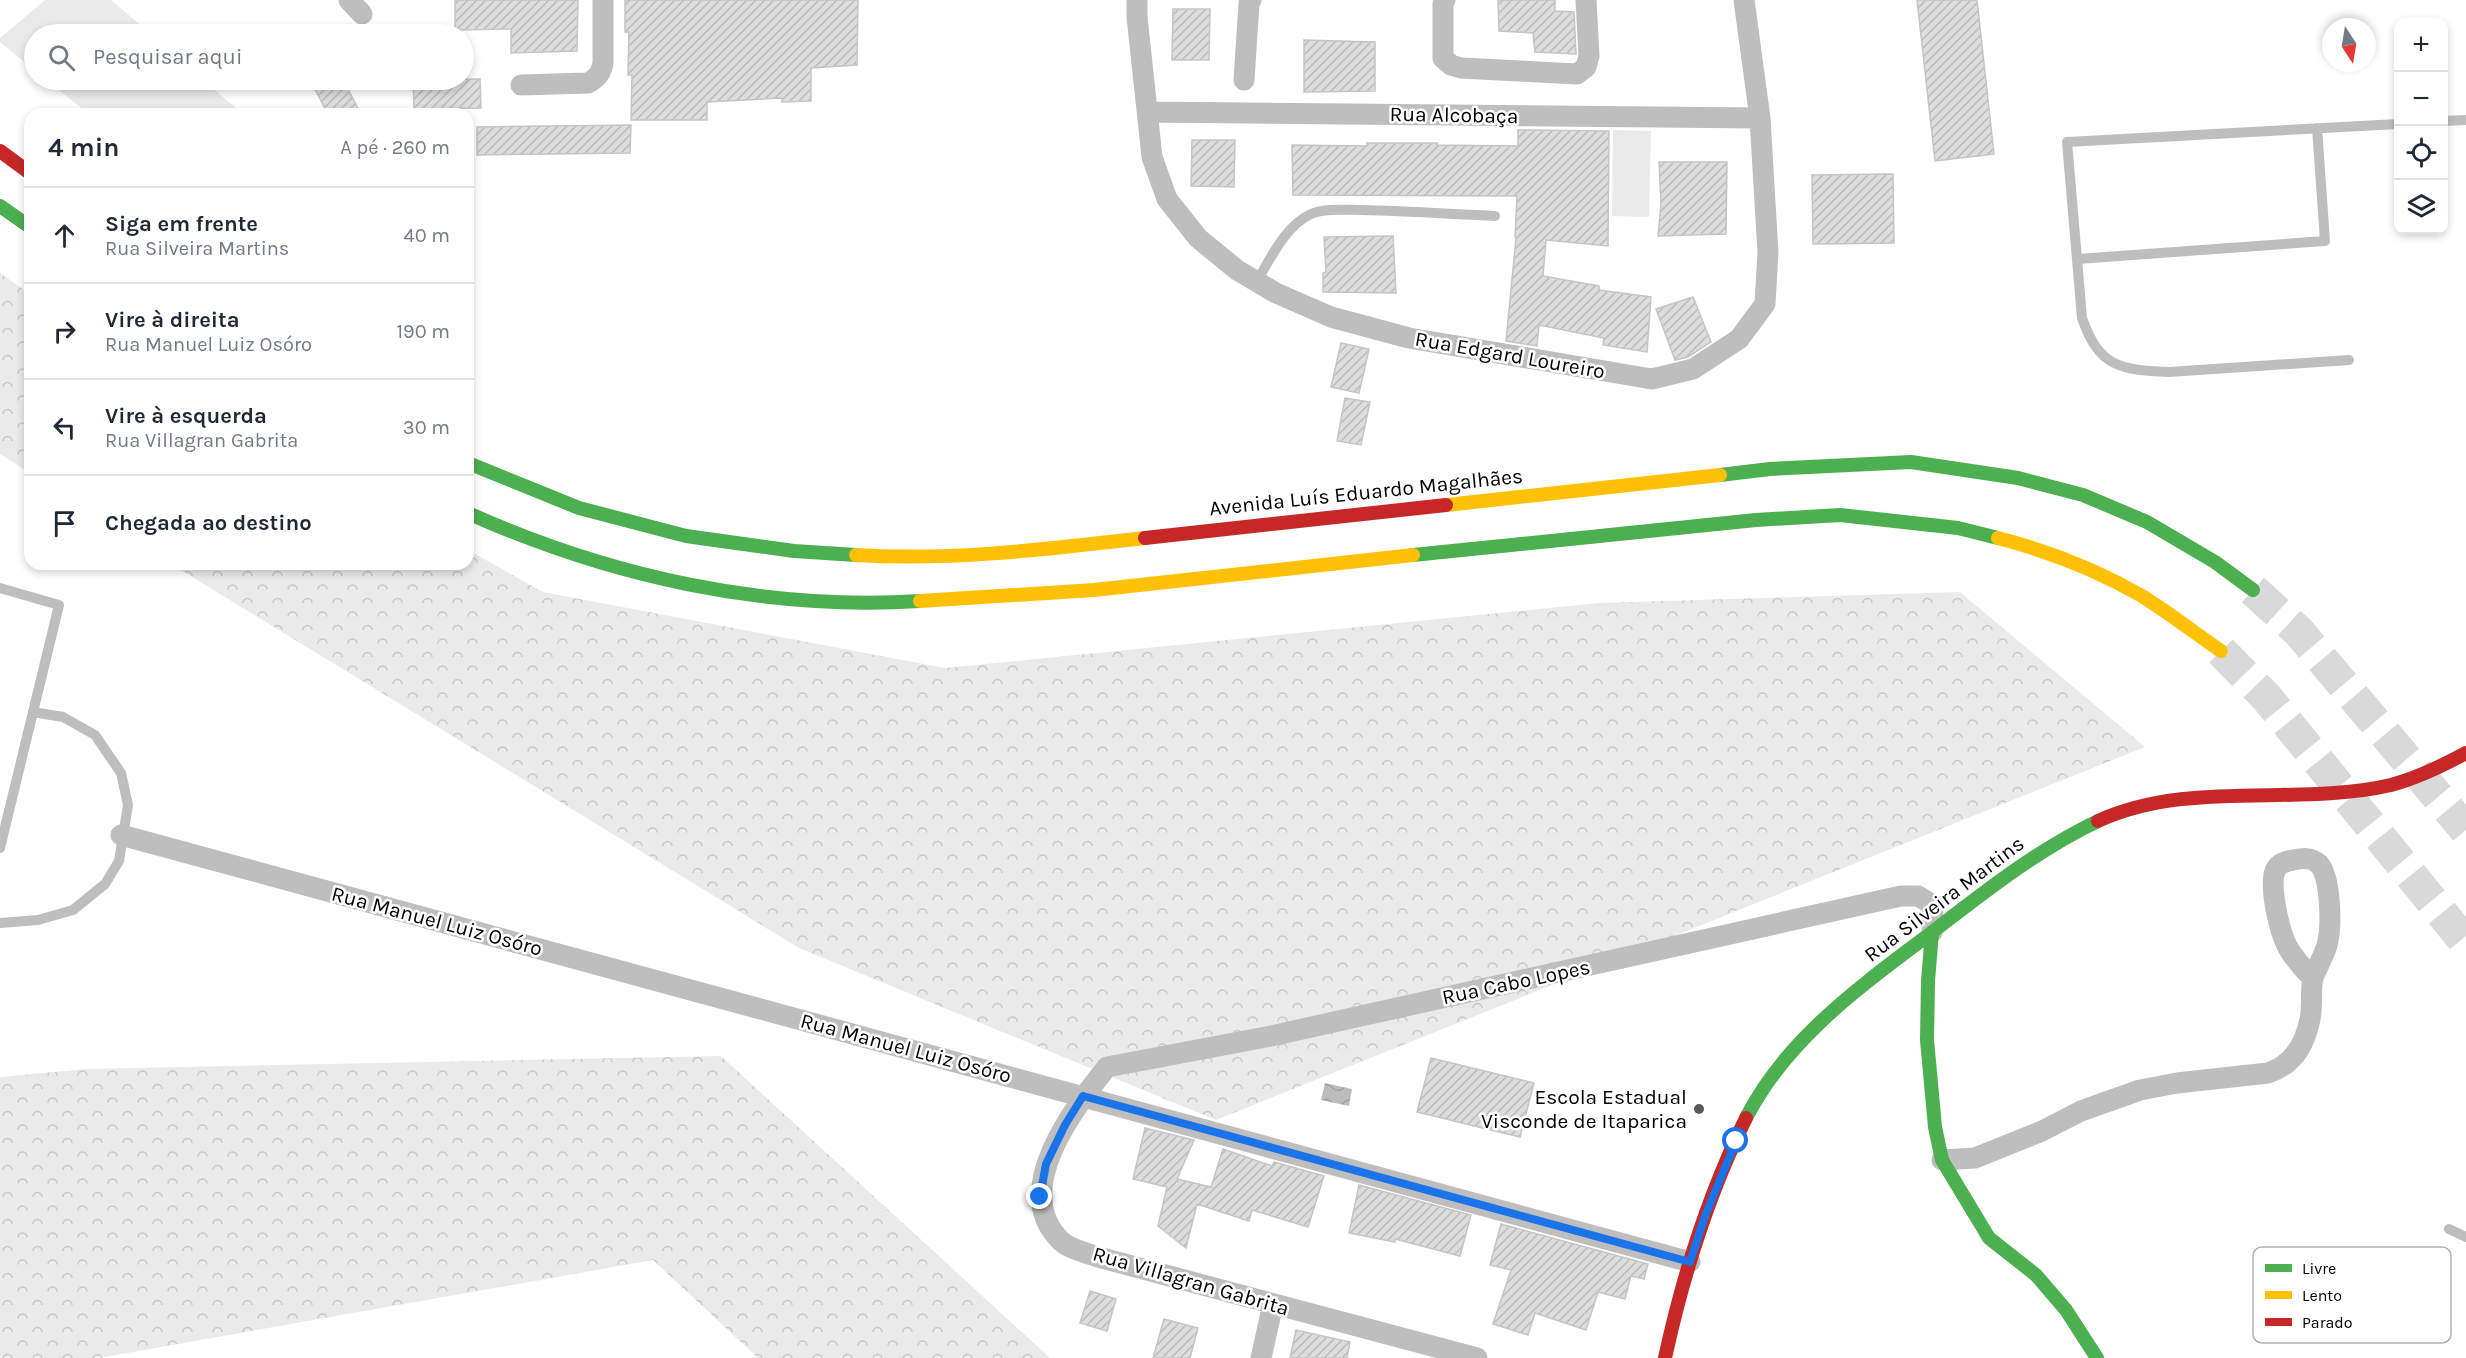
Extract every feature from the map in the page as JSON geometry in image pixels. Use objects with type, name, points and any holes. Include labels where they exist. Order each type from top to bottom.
[{"type":"main road","points":[[0,152],[24,169]]},
{"type":"main road","points":[[0,206],[24,223]]},
{"type":"main road","name":"Avenida Luís Eduardo Magalhães","points":[[474,465],[579,508],[686,536],[794,551],[902,558],[1048,549],[1770,469],[1911,462],[2018,478],[2084,495],[2147,522],[2215,562],[2253,590]]},
{"type":"main road","points":[[474,516],[537,542],[648,577],[825,603],[909,602],[1094,590],[1613,533],[1840,515],[1958,528],[2037,548],[2099,573],[2143,597],[2221,651]]},
{"type":"main road","name":"Rua Silveira Martins","points":[[1665,1358],[1690,1262],[1720,1177],[1762,1090],[1795,1046],[1828,1014],[2024,862],[2095,823],[2126,811],[2186,799],[2361,790],[2400,782],[2438,769],[2466,753]]},
{"type":"main road","points":[[1932,932],[1927,1040],[1935,1127],[1942,1160],[1989,1238],[2036,1275],[2066,1310],[2097,1358]]},
{"type":"street","points":[[521,86],[588,83],[596,79],[603,63],[603,0]]},
{"type":"street","name":"Rua Edgard Loureiro","points":[[1137,0],[1152,157],[1167,199],[1198,238],[1237,270],[1276,293],[1331,316],[1409,338],[1652,379],[1693,369],[1739,339],[1765,304],[1768,253],[1760,118],[1744,0]]},
{"type":"street","points":[[1244,80],[1248,3],[1251,0]]},
{"type":"street","points":[[1445,0],[1443,4],[1443,58],[1451,65],[1472,69],[1577,74],[1586,68],[1588,56],[1586,0]]},
{"type":"street","name":"Rua Alcobaça","points":[[1147,112],[1760,118]]},
{"type":"street","name":"Rua Manuel Luiz Osóro","points":[[122,835],[1690,1262]]},
{"type":"street","points":[[1942,1160],[1975,1158],[2042,1131],[2081,1111],[2140,1090],[2268,1073],[2280,1070],[2292,1062],[2302,1044],[2310,1019],[2313,979],[2327,945],[2330,929],[2330,905],[2324,874],[2320,865],[2311,859],[2302,858],[2283,862],[2275,870],[2274,881],[2283,937],[2290,951],[2313,979]]},
{"type":"street","name":"Rua Cabo Lopes","points":[[1083,1096],[1107,1066],[1271,1036],[1901,896],[1918,896],[1933,905],[1932,932]]},
{"type":"street","name":"Rua Villagran Gabrita","points":[[1083,1096],[1065,1125],[1046,1164],[1040,1197],[1047,1222],[1062,1242],[1098,1257],[1477,1358]]},
{"type":"street","points":[[1261,1358],[1273,1304]]},
{"type":"lane","points":[[2448,121],[2466,120]]},
{"type":"lane","points":[[2349,360],[2169,372],[2141,371],[2116,364],[2099,353],[2089,339],[2082,318],[2067,142],[2394,123]]},
{"type":"lane","points":[[2078,260],[2325,241],[2317,128]]},
{"type":"lane","points":[[1257,281],[1286,234],[1312,213],[1338,210],[1495,216]]},
{"type":"lane","points":[[0,588],[59,605],[0,848]]},
{"type":"lane","points":[[0,922],[38,920],[73,910],[105,884],[119,861],[128,804],[121,773],[95,735],[63,717],[33,712]]},
{"type":"lane","points":[[2449,1229],[2466,1237]]},
{"type":"green space","points":[[45,0],[111,0],[139,24],[24,24],[24,62],[0,42],[0,38]]},
{"type":"green space","points":[[59,90],[215,90],[236,108],[81,108]]},
{"type":"green space","points":[[1613,130],[1651,131],[1649,217],[1612,216]]},
{"type":"green space","points":[[0,273],[24,290],[24,469],[0,454]]},
{"type":"green space","points":[[474,553],[543,592],[945,668],[1599,603],[1960,592],[2145,747],[1216,1120],[799,948],[181,570],[474,570]]},
{"type":"green space","points":[[721,1056],[1050,1358],[758,1358],[653,1260],[99,1358],[0,1358],[0,1077],[87,1069]]},
{"type":"water","points":[[1325,1083],[1352,1089],[1349,1106],[1321,1100]]},
{"type":"building","points":[[455,0],[578,0],[577,51],[511,53],[511,29],[474,30],[474,24],[455,24]]},
{"type":"building","points":[[625,0],[858,0],[857,65],[811,68],[811,101],[782,102],[782,98],[707,102],[707,120],[631,120],[632,75],[628,75],[629,32],[625,32]]},
{"type":"building","points":[[1498,0],[1555,0],[1555,11],[1574,12],[1576,54],[1535,52],[1533,33],[1499,31]]},
{"type":"building","points":[[1917,0],[1977,0],[1994,154],[1935,161]]},
{"type":"building","points":[[1173,9],[1210,9],[1209,60],[1172,60]]},
{"type":"building","points":[[1304,40],[1375,42],[1375,91],[1304,92]]},
{"type":"building","points":[[474,79],[480,79],[481,108],[414,108],[413,90],[474,90]]},
{"type":"building","points":[[315,90],[348,90],[358,108],[325,108]]},
{"type":"building","points":[[631,125],[630,153],[477,155],[477,127]]},
{"type":"building","points":[[1518,130],[1609,131],[1608,246],[1546,240],[1543,276],[1599,286],[1599,290],[1651,297],[1647,352],[1603,345],[1604,338],[1539,325],[1537,346],[1506,341],[1516,238],[1517,196],[1293,195],[1292,145],[1367,146],[1367,143],[1437,143],[1437,145],[1518,146]]},
{"type":"building","points":[[1192,140],[1235,140],[1234,187],[1191,186]]},
{"type":"building","points":[[1659,162],[1727,162],[1726,234],[1658,236],[1661,204]]},
{"type":"building","points":[[1893,174],[1894,243],[1813,244],[1812,175]]},
{"type":"building","points":[[1393,236],[1396,293],[1323,292],[1323,273],[1326,272],[1324,237]]},
{"type":"building","points":[[1693,297],[1711,342],[1688,357],[1675,360],[1656,309]]},
{"type":"building","points":[[1341,343],[1369,349],[1359,393],[1331,387]]},
{"type":"building","points":[[1345,398],[1370,402],[1361,445],[1337,441]]},
{"type":"building","points":[[1431,1058],[1534,1083],[1520,1137],[1417,1112]]},
{"type":"building","points":[[1145,1128],[1194,1140],[1177,1179],[1211,1187],[1223,1149],[1272,1166],[1274,1162],[1324,1176],[1308,1227],[1252,1210],[1249,1221],[1197,1204],[1186,1248],[1158,1226],[1167,1187],[1133,1179]]},
{"type":"building","points":[[1359,1185],[1471,1215],[1460,1256],[1395,1239],[1395,1242],[1349,1233]]},
{"type":"building","points":[[1501,1224],[1648,1264],[1644,1279],[1631,1276],[1625,1299],[1598,1292],[1586,1330],[1535,1313],[1528,1335],[1493,1324],[1511,1270],[1490,1265]]},
{"type":"building","points":[[1090,1291],[1116,1299],[1107,1331],[1080,1323]]},
{"type":"building","points":[[1164,1319],[1198,1328],[1190,1358],[1153,1358]]},
{"type":"building","points":[[1296,1330],[1350,1342],[1347,1358],[1290,1358]]},
{"type":"tunnel","points":[[2253,590],[2299,632],[2466,830]]},
{"type":"tunnel","points":[[2221,651],[2267,698],[2466,943]]},
{"type":"traffic: fast","points":[[0,206],[24,223]]},
{"type":"traffic: fast","points":[[1720,475],[1770,469],[1911,462],[2018,478],[2083,495],[2147,522],[2215,562],[2253,590]]},
{"type":"traffic: fast","points":[[474,465],[579,508],[686,536],[794,551],[856,555]]},
{"type":"traffic: fast","points":[[474,515],[576,555],[688,584],[746,594],[804,600],[862,603],[920,601]]},
{"type":"traffic: fast","points":[[1413,555],[1756,520],[1840,515],[1958,528],[1998,538]]},
{"type":"traffic: fast","points":[[1746,1118],[1763,1089],[1783,1062],[1806,1037],[1855,992],[2014,871],[2055,844],[2098,821]]},
{"type":"traffic: fast","points":[[1932,932],[1927,1040],[1935,1127],[1942,1160],[1989,1238],[2036,1275],[2066,1310],[2097,1358]]},
{"type":"traffic: slow","points":[[1446,505],[1720,475]]},
{"type":"traffic: slow","points":[[856,555],[964,555],[1037,550],[1145,538]]},
{"type":"traffic: slow","points":[[1998,538],[2072,562],[2108,578],[2142,596],[2221,651]]},
{"type":"traffic: slow","points":[[920,601],[1094,590],[1413,555]]},
{"type":"traffic: jam","points":[[0,151],[24,169]]},
{"type":"traffic: jam","points":[[1145,538],[1446,505]]},
{"type":"traffic: jam","points":[[2098,821],[2133,808],[2169,801],[2206,797],[2318,794],[2391,785],[2429,771],[2466,753]]},
{"type":"traffic: jam","points":[[1665,1358],[1680,1296],[1708,1206],[1746,1118]]},
{"type":"place","name":"Escola Estadual Visconde de Itaparica","points":[[1699,1109]]},
{"type":"route","points":[[1040,1197],[1046,1164],[1065,1125],[1083,1096],[1690,1262],[1705,1216],[1736,1141]]}]
